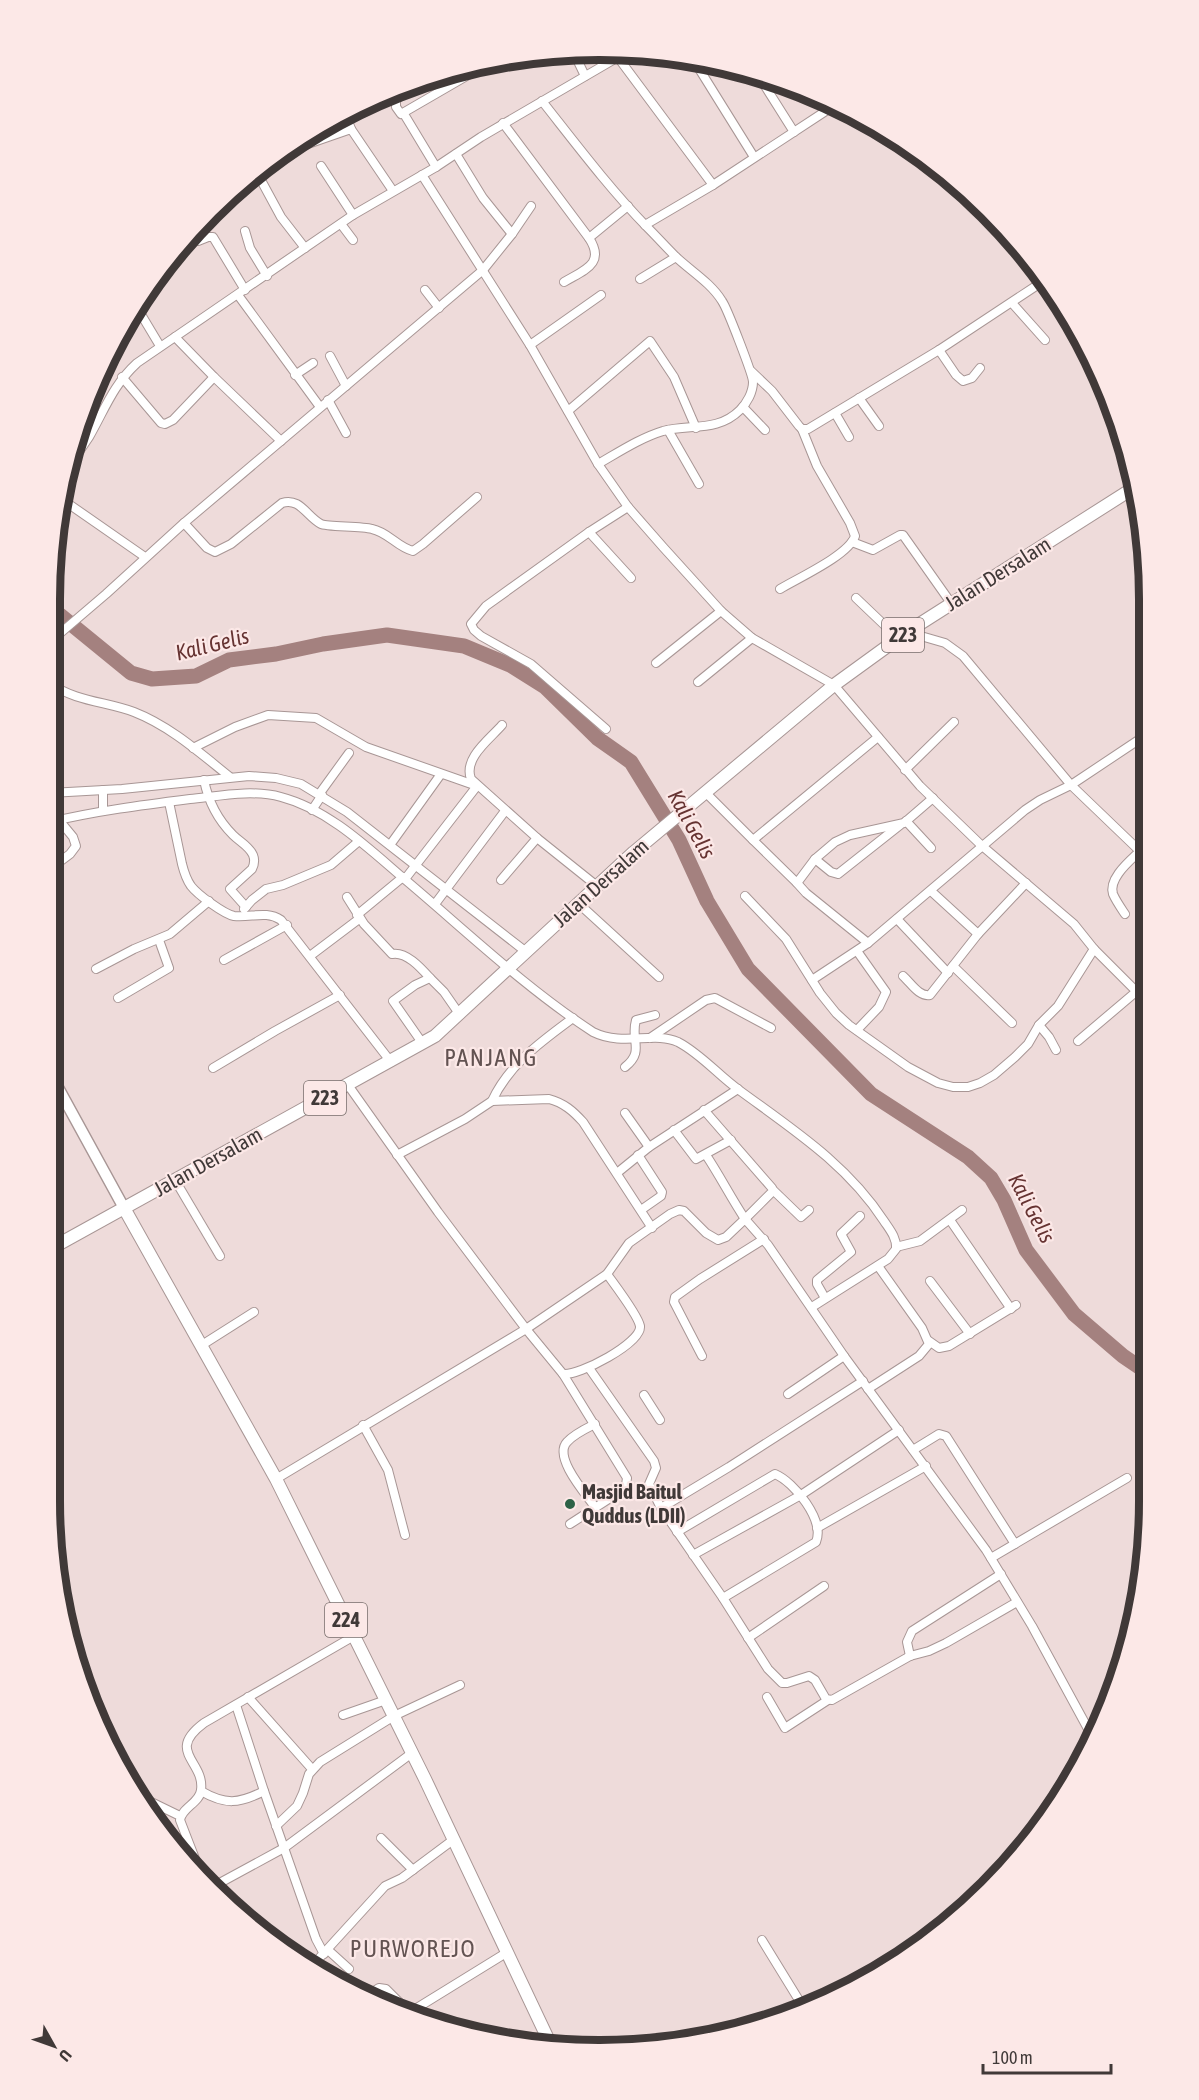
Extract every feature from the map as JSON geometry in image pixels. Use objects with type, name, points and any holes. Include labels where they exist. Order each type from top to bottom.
[{"type":"main road","name":"Jalan Dersalam","points":[[60,1243],[391,1062],[446,1028],[634,852],[834,685],[951,603],[1129,492]]},
{"type":"main road","points":[[60,1091],[124,1208]]},
{"type":"main road","name":"224","points":[[124,1208],[276,1479],[412,1753],[547,2037]]},
{"type":"street","points":[[83,446],[122,377],[160,346],[267,276],[353,215],[436,167],[503,123],[608,60]]},
{"type":"street","points":[[578,61],[585,76]]},
{"type":"street","points":[[620,61],[713,185]]},
{"type":"street","points":[[699,69],[754,157]]},
{"type":"street","points":[[404,114],[467,76]]},
{"type":"street","points":[[765,86],[794,132]]},
{"type":"street","points":[[396,100],[399,111],[404,114],[436,167]]},
{"type":"street","points":[[542,101],[645,225],[723,301],[751,371],[753,382],[752,390],[743,407],[717,425],[668,430],[638,441],[598,464]]},
{"type":"street","points":[[645,225],[713,185],[826,110]]},
{"type":"street","points":[[349,122],[393,191]]},
{"type":"street","points":[[503,123],[590,238],[597,252],[594,261],[582,272],[564,282]]},
{"type":"street","points":[[315,142],[351,129]]},
{"type":"street","points":[[456,154],[483,198],[512,234]]},
{"type":"street","points":[[321,166],[353,215]]},
{"type":"street","points":[[422,175],[530,345],[598,464],[628,507],[721,611],[752,638],[834,685],[905,770],[981,846],[1074,924],[1094,949],[1137,992],[1078,1041]]},
{"type":"street","points":[[261,180],[281,217],[305,248]]},
{"type":"street","points":[[60,634],[184,523],[483,270],[531,206]]},
{"type":"street","points":[[590,238],[628,206]]},
{"type":"street","points":[[341,224],[353,240]]},
{"type":"street","points":[[244,231],[250,248],[267,276]]},
{"type":"street","points":[[198,241],[208,237],[214,239],[241,292],[295,375],[320,407]]},
{"type":"street","points":[[640,279],[676,257]]},
{"type":"street","points":[[802,429],[810,428],[939,350],[1038,285]]},
{"type":"street","points":[[425,290],[439,308]]},
{"type":"street","points":[[530,345],[601,295]]},
{"type":"street","points":[[1012,303],[1045,340]]},
{"type":"street","points":[[141,315],[160,346]]},
{"type":"street","points":[[175,337],[281,441]]},
{"type":"street","points":[[568,411],[650,341],[674,376],[696,428]]},
{"type":"street","points":[[939,350],[956,375],[963,381],[972,378],[980,368]]},
{"type":"street","points":[[330,356],[346,386]]},
{"type":"street","points":[[295,375],[313,363]]},
{"type":"street","points":[[751,371],[772,391],[802,429],[818,466],[855,536],[852,542],[838,554],[780,589]]},
{"type":"street","points":[[122,377],[161,423],[165,424],[173,420],[214,377]]},
{"type":"street","points":[[859,398],[879,426]]},
{"type":"street","points":[[328,400],[346,433]]},
{"type":"street","points":[[743,407],[765,430]]},
{"type":"street","points":[[835,413],[849,437]]},
{"type":"street","points":[[668,430],[699,484]]},
{"type":"street","points":[[184,523],[207,549],[215,552],[236,540],[282,503],[289,501],[305,510],[323,525],[372,529],[382,532],[402,547],[413,551],[477,496]]},
{"type":"street","points":[[69,504],[145,557]]},
{"type":"street","points":[[606,729],[531,664],[481,636],[471,624],[486,606],[628,507]]},
{"type":"street","points":[[589,532],[631,578]]},
{"type":"street","points":[[852,542],[873,550],[903,535],[951,603]]},
{"type":"street","points":[[856,598],[903,635],[945,643],[963,656],[1071,785],[1139,850]]},
{"type":"street","points":[[656,663],[721,611]]},
{"type":"street","points":[[698,682],[752,638]]},
{"type":"street","points":[[60,688],[77,697],[140,715],[160,725],[230,777]]},
{"type":"street","points":[[193,748],[235,727],[268,715],[316,718],[366,747],[477,786]]},
{"type":"street","points":[[905,770],[954,722]]},
{"type":"street","points":[[502,725],[471,761],[469,776],[505,811],[597,886]]},
{"type":"street","points":[[753,840],[878,737]]},
{"type":"street","points":[[812,980],[857,951],[1032,805],[1071,785],[1139,740]]},
{"type":"street","points":[[312,810],[349,753]]},
{"type":"street","points":[[390,845],[441,774]]},
{"type":"street","points":[[60,793],[103,794],[230,777],[276,778],[302,784],[321,794],[390,845],[524,953]]},
{"type":"street","points":[[204,781],[207,796],[227,828],[247,846],[253,855],[252,869],[230,890],[246,907]]},
{"type":"street","points":[[310,956],[404,878],[477,786]]},
{"type":"street","points":[[706,793],[806,893],[867,943]]},
{"type":"street","points":[[103,794],[103,811]]},
{"type":"street","points":[[60,820],[103,811],[207,796],[245,794],[280,797],[312,810],[359,841],[436,902],[509,967],[593,1032],[607,1038],[671,1040],[696,1054],[843,1170],[858,1185],[894,1237],[896,1247],[892,1256],[812,1307]]},
{"type":"street","points":[[815,859],[831,872],[840,874],[933,798]]},
{"type":"street","points":[[169,802],[184,874],[195,891],[228,914],[270,915],[287,925],[391,1062]]},
{"type":"street","points":[[436,902],[505,811]]},
{"type":"street","points":[[797,883],[815,859],[836,842],[850,835],[905,822]]},
{"type":"street","points":[[905,822],[930,848]]},
{"type":"street","points":[[60,825],[73,837],[76,846],[60,861]]},
{"type":"street","points":[[501,880],[537,838]]},
{"type":"street","points":[[238,916],[266,889],[326,868],[359,841]]},
{"type":"street","points":[[1125,914],[1112,888],[1121,871],[1139,857]]},
{"type":"street","points":[[903,976],[921,994],[928,996],[978,934],[1026,883]]},
{"type":"street","points":[[931,891],[978,934]]},
{"type":"street","points":[[745,896],[786,939],[836,1013],[856,1030],[924,1076],[953,1087],[968,1087],[994,1076],[1008,1064],[1028,1044],[1039,1025],[1058,1006],[1094,949]]},
{"type":"street","points":[[347,897],[358,917],[392,954],[396,953],[417,965],[444,992],[460,1015]]},
{"type":"street","points":[[96,969],[175,931],[208,901]]},
{"type":"street","points":[[578,903],[659,977]]},
{"type":"street","points":[[897,919],[950,970],[1012,1023]]},
{"type":"street","points":[[224,960],[287,925]]},
{"type":"street","points":[[118,998],[169,968],[159,940]]},
{"type":"street","points":[[856,1030],[879,1007],[886,992],[857,951]]},
{"type":"street","points":[[423,1044],[393,1001],[415,985],[430,978]]},
{"type":"street","points":[[213,1068],[275,1030],[340,995]]},
{"type":"street","points":[[649,1039],[706,1000],[715,998],[771,1029]]},
{"type":"street","points":[[625,1067],[636,1056],[634,1039],[636,1020],[655,1015]]},
{"type":"street","points":[[397,1155],[465,1119],[492,1101],[507,1075],[526,1055],[573,1018]]},
{"type":"street","points":[[1039,1025],[1056,1050]]},
{"type":"street","points":[[348,1085],[526,1329],[563,1374],[627,1478],[626,1485],[621,1491],[570,1524]]},
{"type":"street","points":[[617,1173],[649,1147],[738,1089]]},
{"type":"street","points":[[492,1101],[549,1099],[565,1105],[583,1122],[652,1228]]},
{"type":"street","points":[[704,1110],[773,1190],[801,1217],[809,1210]]},
{"type":"street","points":[[625,1113],[649,1147]]},
{"type":"street","points":[[674,1130],[696,1159],[731,1140]]},
{"type":"street","points":[[638,1155],[662,1192],[661,1196],[641,1210]]},
{"type":"street","points":[[706,1155],[745,1219],[764,1239],[844,1356],[991,1558],[1088,1729]]},
{"type":"street","points":[[175,1180],[220,1256]]},
{"type":"street","points":[[276,1479],[526,1329],[607,1274],[626,1246],[670,1214],[682,1210],[718,1240],[726,1237],[773,1190]]},
{"type":"street","points":[[896,1247],[915,1243],[962,1210]]},
{"type":"street","points":[[825,1298],[816,1284],[817,1280],[852,1252],[841,1234],[860,1216]]},
{"type":"street","points":[[878,1266],[929,1341],[937,1348],[954,1344],[1013,1307],[950,1220]]},
{"type":"street","points":[[702,1356],[674,1302],[675,1297],[764,1239]]},
{"type":"street","points":[[563,1374],[570,1375],[589,1368],[635,1337],[639,1330],[638,1321],[607,1274]]},
{"type":"street","points":[[930,1281],[970,1334]]},
{"type":"street","points":[[202,1345],[254,1312]]},
{"type":"street","points":[[868,1389],[919,1356],[926,1349],[929,1341]]},
{"type":"street","points":[[788,1394],[844,1356]]},
{"type":"street","points":[[589,1368],[654,1461],[656,1468],[650,1484],[661,1508],[748,1638],[779,1681],[785,1684],[805,1676],[811,1677],[828,1700]]},
{"type":"street","points":[[661,1508],[863,1381]]},
{"type":"street","points":[[644,1395],[660,1419]]},
{"type":"street","points":[[595,1424],[566,1443],[562,1452],[565,1463],[595,1507]]},
{"type":"street","points":[[363,1425],[388,1470],[405,1535]]},
{"type":"street","points":[[693,1555],[801,1495],[899,1430]]},
{"type":"street","points":[[913,1450],[939,1434],[946,1436],[1015,1544]]},
{"type":"street","points":[[817,1528],[926,1466]]},
{"type":"street","points":[[677,1532],[775,1474],[801,1495],[817,1528],[818,1539],[814,1544],[723,1598]]},
{"type":"street","points":[[991,1558],[1127,1478]]},
{"type":"street","points":[[910,1656],[907,1640],[913,1630],[1001,1574]]},
{"type":"street","points":[[748,1638],[824,1586]]},
{"type":"street","points":[[767,1697],[785,1728],[828,1700],[837,1698],[910,1656],[935,1649],[1017,1602]]},
{"type":"street","points":[[194,1856],[180,1821],[180,1816],[201,1791],[187,1748],[188,1738],[204,1723],[354,1636]]},
{"type":"street","points":[[276,1826],[299,1803],[312,1769],[328,1756],[394,1716],[460,1685]]},
{"type":"street","points":[[248,1698],[312,1769]]},
{"type":"street","points":[[343,1715],[386,1700]]},
{"type":"street","points":[[236,1705],[316,1939],[326,1952],[349,1970]]},
{"type":"street","points":[[219,1883],[284,1848],[412,1753]]},
{"type":"street","points":[[201,1791],[225,1802],[242,1801],[264,1791]]},
{"type":"street","points":[[153,1803],[180,1816]]},
{"type":"street","points":[[381,1838],[413,1870]]},
{"type":"street","points":[[318,1960],[385,1886],[402,1878],[453,1840]]},
{"type":"street","points":[[762,1940],[800,2001]]},
{"type":"street","points":[[417,2008],[506,1953]]},
{"type":"street","points":[[375,1991],[379,1988],[386,1989],[398,2001]]},
{"type":"waterway","name":"Kali Gelis","points":[[60,615],[131,673],[152,679],[196,676],[229,660],[387,635],[464,646],[510,665],[545,687],[597,738],[631,762],[679,840],[707,901],[748,969],[871,1094],[968,1157],[991,1178],[1004,1200],[1026,1250],[1074,1314],[1139,1367]]},
{"type":"place","name":"Masjid Baitul Quddus (LDII)","points":[[570,1504]]},
{"type":"district","name":"PANJANG","points":[[491,1058]]},
{"type":"district","name":"PURWOREJO","points":[[413,1949]]}]
